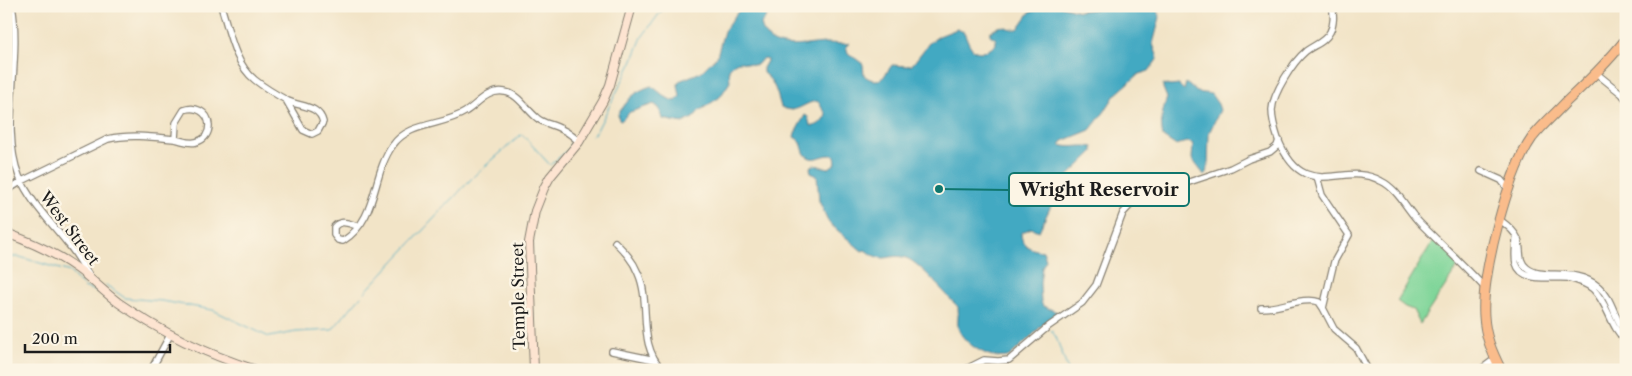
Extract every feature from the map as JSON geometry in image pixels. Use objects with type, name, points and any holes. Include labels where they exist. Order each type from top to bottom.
[{"type":"main road","name":"Temple Street","points":[[534,370],[530,266],[531,226],[544,188],[550,177],[579,142],[597,113],[610,84],[632,8]]},
{"type":"main road","points":[[1501,370],[1488,341],[1485,327],[1484,287],[1500,220],[1521,157],[1531,139],[1598,71],[1626,39]]},
{"type":"main road","points":[[6,233],[51,252],[92,280]]},
{"type":"main road","name":"West Street","points":[[92,280],[117,301],[170,335],[213,355],[256,370]]},
{"type":"street","name":"West Street","points":[[12,6],[16,36],[12,142],[14,160],[27,193],[69,245],[92,280]]},
{"type":"street","points":[[220,6],[237,53],[247,72],[255,80],[286,100],[309,107],[318,112],[323,122],[318,131],[312,134],[303,130],[286,100]]},
{"type":"street","points":[[623,6],[632,8]]},
{"type":"street","points":[[1332,6],[1330,32],[1324,40],[1306,52],[1294,64],[1277,94],[1272,108],[1274,126],[1285,153],[1296,166],[1307,174],[1317,177],[1366,176],[1386,183],[1419,222],[1484,287]]},
{"type":"street","points":[[1598,71],[1626,99]]},
{"type":"street","points":[[358,226],[368,211],[384,163],[396,141],[412,131],[463,113],[490,94],[499,92],[510,93],[540,120],[560,128],[579,142]]},
{"type":"street","points":[[6,191],[108,138],[123,136],[175,139],[191,143],[204,138],[209,126],[205,114],[196,109],[184,110],[176,123],[175,139]]},
{"type":"street","points":[[964,370],[984,360],[1009,360],[1049,326],[1082,303],[1096,285],[1123,213],[1135,200],[1231,168],[1272,150],[1277,146],[1279,140]]},
{"type":"street","points":[[1481,171],[1501,180],[1509,190]]},
{"type":"street","points":[[1317,177],[1322,195],[1349,235],[1334,262],[1323,308]]},
{"type":"street","points":[[1500,220],[1514,233],[1519,243],[1520,259],[1529,270],[1540,276],[1581,276],[1605,293],[1619,334],[1626,341]]},
{"type":"street","points":[[615,242],[630,257],[639,273],[645,306],[647,341],[655,360],[663,370]]},
{"type":"street","points":[[1261,308],[1275,308],[1313,300],[1319,302],[1334,329],[1356,348],[1368,370]]},
{"type":"street","points":[[1614,321],[1626,333]]},
{"type":"street","points":[[151,370],[170,335]]},
{"type":"street","points":[[612,351],[655,360]]},
{"type":"street","points":[[1480,370],[1495,359]]},
{"type":"green space","points":[[1434,239],[1461,262],[1420,324],[1413,310],[1397,301]]},
{"type":"water","points":[[742,6],[773,6],[761,24],[765,34],[778,44],[797,46],[850,43],[846,46],[848,53],[863,64],[864,75],[875,80],[882,79],[892,65],[912,65],[929,43],[939,36],[957,29],[964,32],[974,50],[980,52],[990,49],[996,44],[996,39],[990,35],[990,32],[1003,26],[1010,29],[1018,29],[1030,12],[1051,6],[1061,6],[1079,11],[1125,6],[1155,6],[1160,17],[1153,44],[1158,58],[1149,71],[1139,74],[1115,95],[1090,130],[1063,141],[1060,145],[1068,147],[1093,147],[1093,152],[1063,181],[1039,231],[1031,228],[1021,233],[1021,237],[1027,247],[1043,251],[1046,260],[1042,267],[1040,283],[1041,302],[1043,306],[1057,312],[1057,315],[1040,327],[1010,356],[996,357],[988,354],[965,340],[958,327],[958,307],[918,266],[906,258],[895,256],[882,258],[872,255],[865,250],[862,251],[829,223],[819,201],[817,176],[811,173],[810,167],[814,165],[829,168],[836,163],[835,156],[808,157],[799,140],[794,137],[805,115],[808,117],[810,125],[813,126],[822,121],[826,115],[825,112],[817,101],[791,110],[781,107],[773,84],[763,73],[767,59],[763,58],[757,65],[739,62],[733,65],[729,69],[730,82],[720,97],[699,111],[693,118],[683,123],[663,119],[659,108],[654,104],[630,112],[621,121],[619,120],[618,114],[629,100],[640,91],[651,86],[666,97],[676,101],[680,96],[679,81],[701,72],[717,56],[724,31]]},
{"type":"water","points":[[1186,83],[1197,92],[1211,94],[1220,110],[1209,133],[1208,166],[1205,176],[1192,159],[1193,144],[1188,142],[1175,145],[1163,137],[1162,117],[1167,98],[1163,84],[1170,86],[1179,85],[1184,90]]},
{"type":"waterway","points":[[592,135],[596,132],[632,62],[642,37],[665,6]]},
{"type":"waterway","points":[[365,292],[474,176],[522,134],[550,165],[568,150],[571,142]]},
{"type":"waterway","points":[[6,257],[20,257],[70,272],[84,287],[98,292]]},
{"type":"waterway","points":[[106,285],[125,298],[162,301],[213,310],[269,337],[296,332],[332,330],[361,296]]},
{"type":"waterway","points":[[1051,330],[1056,337],[1068,370]]},
{"type":"waterway","points":[[1148,370],[1156,368],[1164,370]]},
{"type":"place","name":"Wright Reservoir","points":[[939,189]]}]
